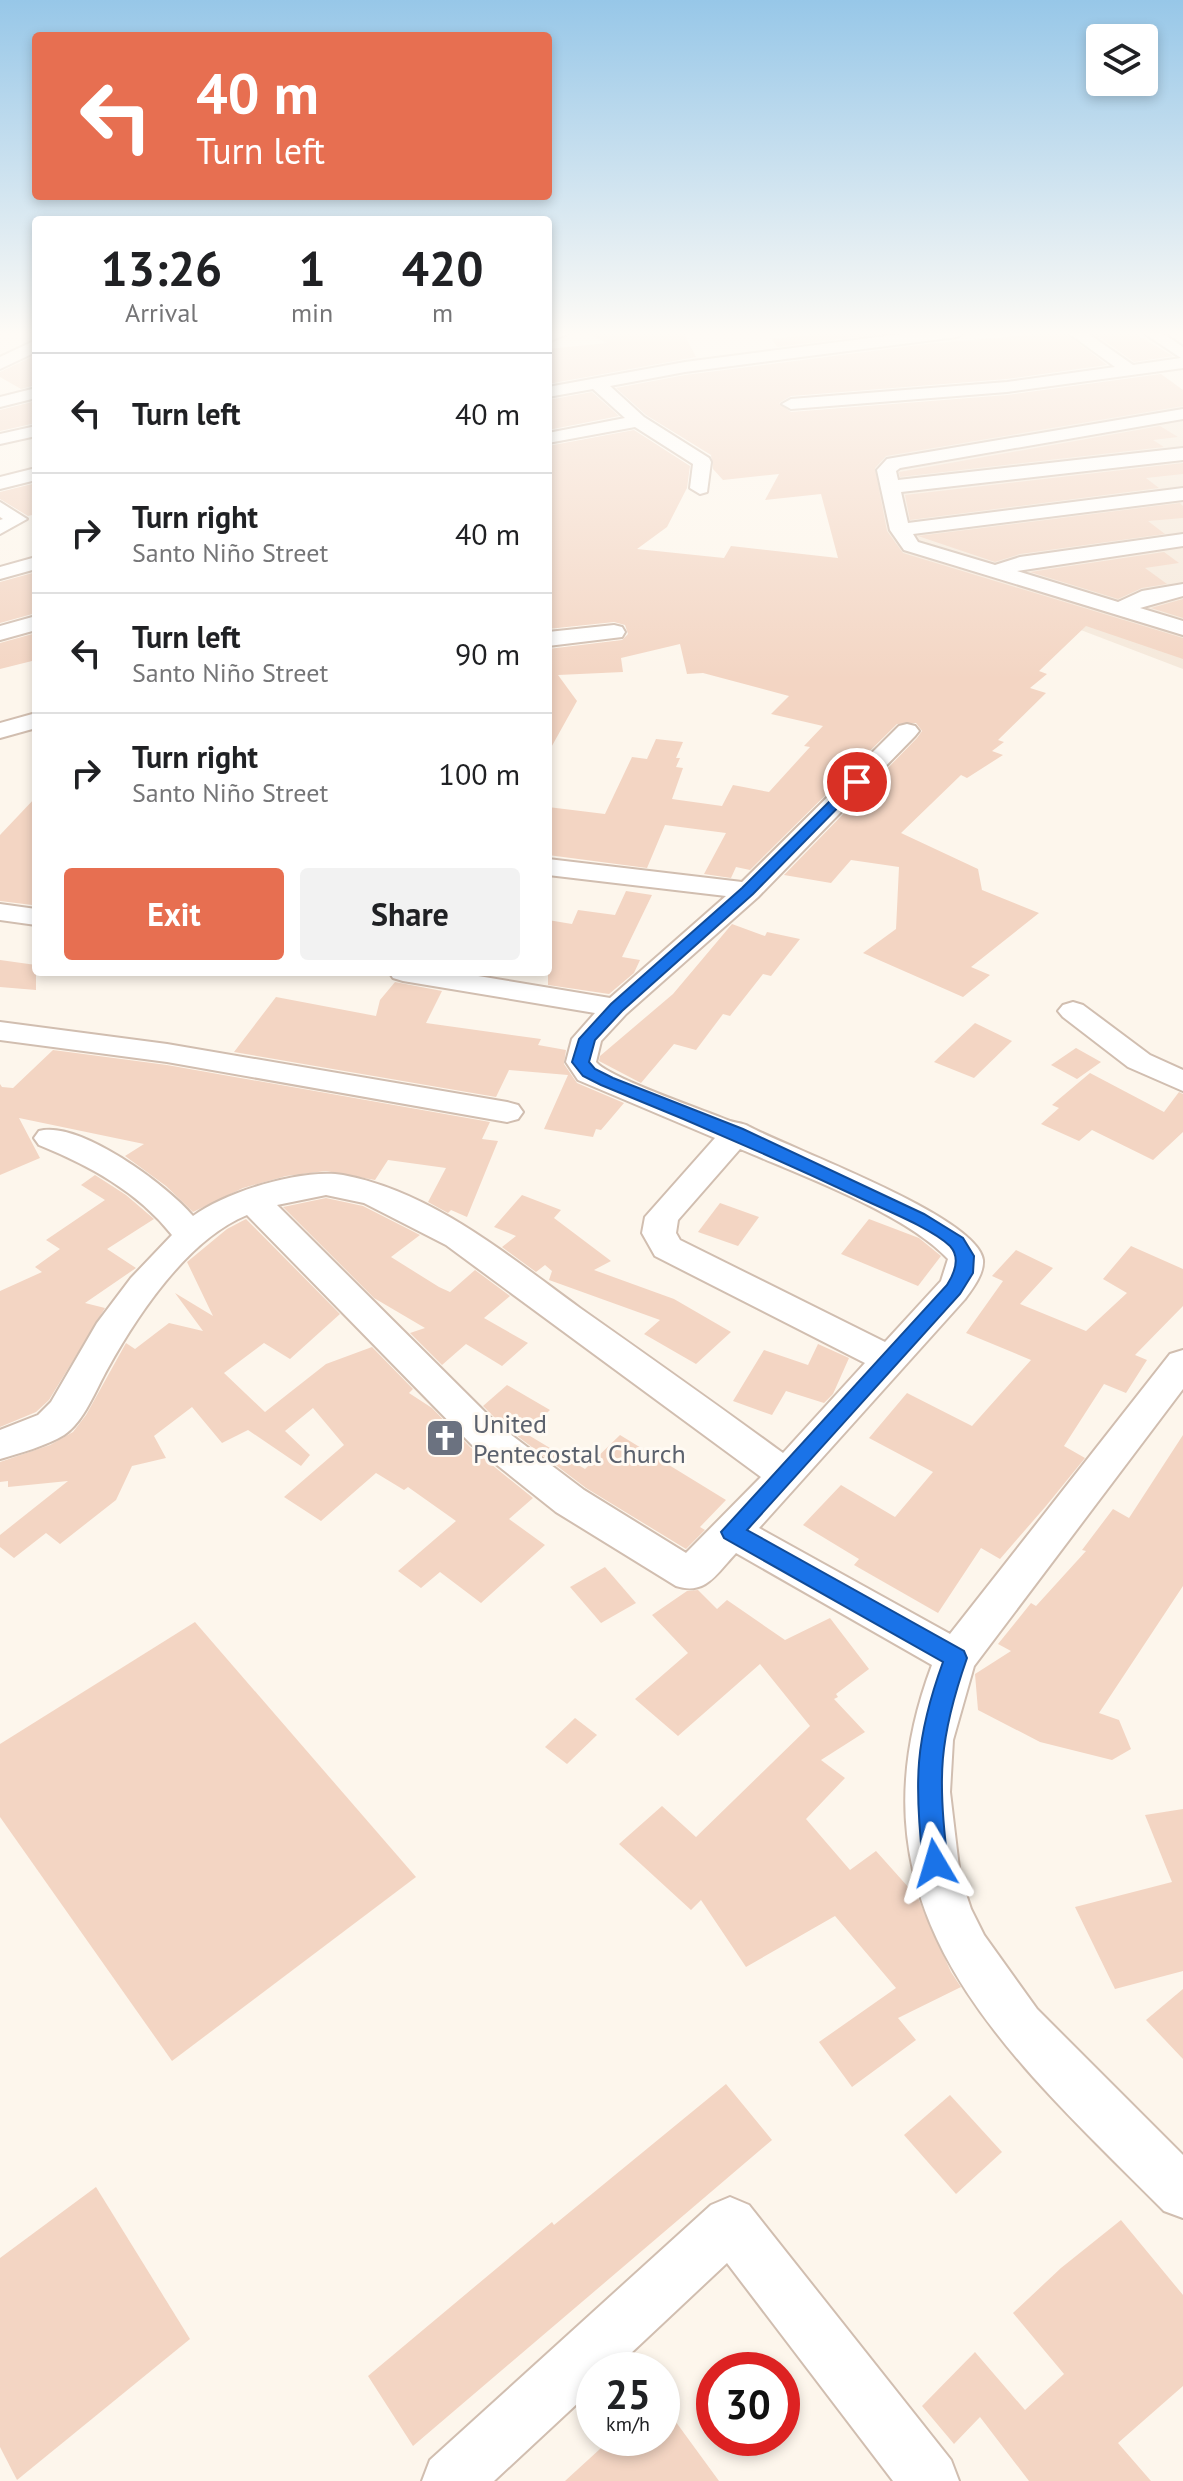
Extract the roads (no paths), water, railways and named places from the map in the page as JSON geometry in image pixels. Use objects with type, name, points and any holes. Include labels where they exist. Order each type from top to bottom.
[{"type":"street","points":[[680,448],[702,462],[700,488]]},
{"type":"street","points":[[984,448],[894,463],[887,478],[900,530],[911,546],[1183,628]]},
{"type":"street","points":[[887,478],[995,477],[1183,454]]},
{"type":"street","points":[[0,483],[32,475]]},
{"type":"street","points":[[900,530],[1183,494]]},
{"type":"street","points":[[994,573],[1020,563],[1183,540]]},
{"type":"street","points":[[0,573],[32,564]]},
{"type":"street","points":[[1122,608],[1150,596],[1183,590]]},
{"type":"street","points":[[0,633],[32,624]]},
{"type":"street","points":[[552,639],[614,632]]},
{"type":"street","points":[[0,731],[32,721]]},
{"type":"street","points":[[253,1201],[485,1435],[570,1501],[690,1575],[786,1475],[953,1290],[964,1273],[965,1256],[956,1242],[918,1219],[737,1133],[589,1073],[581,1062],[587,1039],[616,1008],[748,891],[907,731]]},
{"type":"street","points":[[552,867],[748,891]]},
{"type":"street","points":[[0,912],[32,916]]},
{"type":"street","points":[[427,976],[616,1008]]},
{"type":"street","points":[[1073,1011],[1139,1061],[1183,1082]]},
{"type":"street","points":[[0,1031],[167,1053],[507,1112]]},
{"type":"street","points":[[737,1133],[662,1217],[659,1233],[667,1248],[890,1360]]},
{"type":"street","points":[[50,1138],[83,1151],[141,1184],[169,1207],[191,1236]]},
{"type":"street","points":[[0,1445],[51,1425],[64,1412],[118,1321],[143,1286],[205,1221],[222,1211],[253,1201],[309,1185],[330,1184],[352,1188],[422,1217],[458,1237],[786,1475]]},
{"type":"street","points":[[1183,1363],[956,1658],[939,1704],[929,1752],[930,1820],[935,1863],[949,1914],[977,1968],[1009,2013],[1183,2192]]},
{"type":"street","points":[[732,1532],[956,1658]]},
{"type":"street","points":[[451,2481],[730,2224],[930,2481]]},
{"type":"place","name":"United Pentecostal Church","points":[[445,1438]]}]
